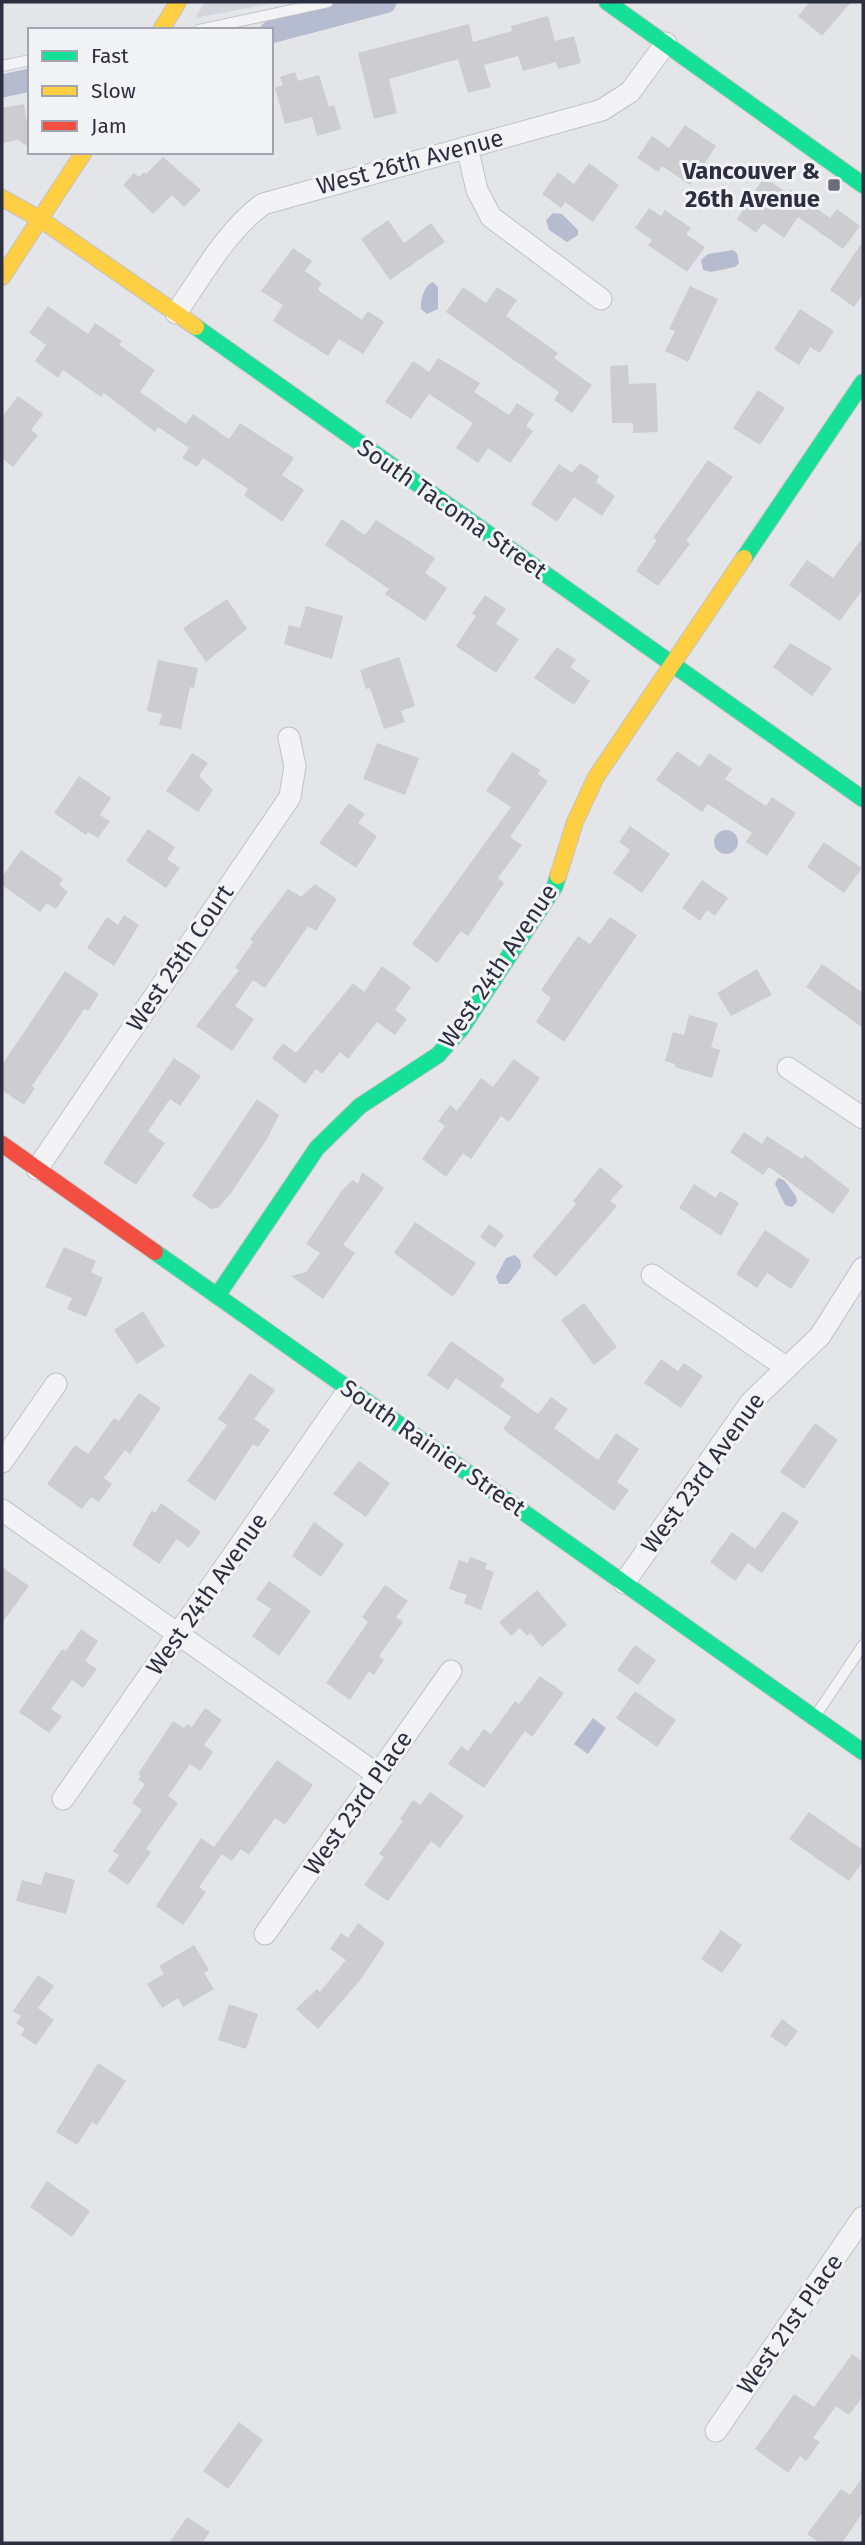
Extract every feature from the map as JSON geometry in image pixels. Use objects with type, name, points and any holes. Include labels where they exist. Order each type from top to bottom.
[{"type":"street","points":[[162,28],[178,2]]},
{"type":"street","points":[[607,2],[863,185]]},
{"type":"street","name":"West 26th Avenue","points":[[176,313],[233,233],[246,217],[263,204],[602,110],[629,92],[666,43]]},
{"type":"street","points":[[467,147],[477,190],[491,217],[601,299]]},
{"type":"street","points":[[2,277],[83,154]]},
{"type":"street","name":"South Tacoma Street","points":[[2,198],[40,219],[176,313],[863,799]]},
{"type":"street","name":"West 24th Avenue","points":[[217,1296],[317,1148],[336,1126],[360,1106],[438,1055],[461,1029],[555,886],[575,822],[596,777],[863,382]]},
{"type":"street","name":"West 25th Court","points":[[37,1169],[290,797],[295,766],[289,738]]},
{"type":"street","points":[[788,1068],[863,1118]]},
{"type":"street","name":"South Rainier Street","points":[[2,1144],[863,1752]]},
{"type":"street","name":"West 23rd Avenue","points":[[624,1583],[751,1402],[820,1336],[863,1268]]},
{"type":"street","points":[[652,1275],[787,1368]]},
{"type":"street","points":[[2,1462],[57,1384]]},
{"type":"street","name":"West 24th Avenue","points":[[63,1799],[349,1389]]},
{"type":"street","points":[[2,1510],[377,1776]]},
{"type":"street","name":"West 23rd Place","points":[[265,1934],[451,1671]]},
{"type":"street","name":"West 21st Place","points":[[716,2431],[863,2217]]},
{"type":"lane","points":[[208,28],[328,2]]},
{"type":"lane","points":[[2,66],[28,60]]},
{"type":"lane","points":[[814,1718],[863,1645]]},
{"type":"shaded area","points":[[205,2],[279,2],[195,18]]},
{"type":"water","points":[[553,213],[562,214],[578,230],[578,235],[567,242],[549,230],[546,220]]},
{"type":"water","points":[[733,250],[737,253],[739,263],[735,267],[711,272],[703,270],[701,260],[708,254]]},
{"type":"water","points":[[433,282],[438,287],[438,309],[427,314],[421,309],[421,302],[425,290]]},
{"type":"water","points":[[726,830],[734,834],[738,842],[734,850],[726,854],[718,850],[714,842],[718,834]]},
{"type":"water","points":[[778,1178],[784,1180],[796,1196],[797,1202],[792,1207],[785,1205],[775,1184]]},
{"type":"water","points":[[515,1255],[520,1260],[521,1267],[508,1284],[499,1284],[496,1277],[506,1258]]},
{"type":"water","points":[[593,1718],[606,1728],[588,1754],[574,1744]]},
{"type":"building","points":[[810,2],[851,2],[822,36],[798,16]]},
{"type":"building","points":[[548,16],[555,41],[574,36],[581,63],[558,69],[556,62],[523,71],[518,56],[484,65],[491,87],[468,93],[458,59],[389,79],[397,113],[374,119],[358,53],[469,24],[473,42],[512,31],[511,26]]},
{"type":"building","points":[[295,72],[298,81],[319,75],[329,107],[334,105],[341,129],[317,136],[312,117],[285,124],[275,88],[283,85],[280,77]]},
{"type":"building","points":[[24,104],[28,147],[18,140],[2,143],[2,108]]},
{"type":"building","points":[[685,125],[716,146],[690,185],[662,166],[658,172],[637,158],[652,136],[669,148]]},
{"type":"building","points":[[163,157],[201,190],[184,207],[172,195],[153,214],[123,185],[134,173],[139,177],[144,172],[146,174]]},
{"type":"building","points":[[589,163],[619,185],[593,222],[565,202],[561,208],[542,194],[558,172],[574,184]]},
{"type":"building","points":[[764,177],[787,193],[790,190],[830,218],[837,209],[860,226],[843,249],[798,217],[784,238],[763,223],[756,233],[737,219]]},
{"type":"building","points":[[649,208],[661,216],[665,210],[691,228],[686,234],[705,247],[687,272],[648,245],[652,240],[635,228]]},
{"type":"building","points":[[388,220],[404,243],[431,223],[445,242],[390,280],[361,239]]},
{"type":"building","points":[[863,241],[863,294],[854,307],[830,290]]},
{"type":"building","points":[[293,248],[312,261],[305,271],[322,283],[318,289],[321,292],[362,320],[368,311],[384,322],[363,354],[339,339],[328,356],[273,321],[283,305],[261,291]]},
{"type":"building","points":[[690,286],[718,299],[688,362],[665,351],[675,331],[669,329]]},
{"type":"building","points":[[463,287],[486,303],[497,287],[517,300],[506,316],[558,353],[554,358],[592,385],[572,413],[554,400],[559,392],[446,312]]},
{"type":"building","points":[[48,306],[88,334],[95,323],[122,341],[119,345],[155,370],[140,392],[186,424],[193,414],[229,439],[240,423],[294,458],[282,475],[304,490],[282,522],[244,495],[248,489],[203,458],[197,467],[182,458],[189,448],[158,427],[155,432],[104,393],[101,397],[63,370],[58,378],[35,361],[46,345],[29,333]]},
{"type":"building","points":[[800,309],[834,331],[820,353],[810,347],[799,365],[774,349]]},
{"type":"building","points":[[438,358],[480,383],[474,392],[509,415],[517,403],[534,414],[526,426],[533,431],[510,463],[488,448],[478,463],[456,448],[473,423],[429,394],[411,419],[385,402],[413,361],[429,372]]},
{"type":"building","points":[[628,365],[629,384],[656,383],[658,432],[633,433],[633,423],[612,423],[610,366]]},
{"type":"building","points":[[758,390],[785,408],[760,445],[733,428]]},
{"type":"building","points":[[18,396],[43,414],[31,430],[38,435],[13,467],[2,458],[2,417]]},
{"type":"building","points":[[708,460],[733,477],[686,541],[690,544],[658,586],[636,571],[657,540],[653,538]]},
{"type":"building","points":[[580,463],[599,476],[596,482],[615,496],[602,516],[574,497],[557,522],[531,504],[559,464],[572,473]]},
{"type":"building","points":[[342,519],[365,535],[376,520],[435,558],[425,573],[447,588],[425,621],[385,594],[389,589],[325,545]]},
{"type":"building","points":[[863,537],[863,589],[840,621],[789,585],[807,560],[833,578]]},
{"type":"building","points":[[485,595],[506,609],[496,624],[519,639],[496,673],[456,646],[476,616],[472,614]]},
{"type":"building","points":[[227,599],[247,629],[206,662],[183,628]]},
{"type":"building","points":[[306,606],[343,616],[332,659],[284,644],[289,625],[300,628]]},
{"type":"building","points":[[790,643],[832,668],[812,696],[773,667]]},
{"type":"building","points":[[557,647],[576,660],[570,667],[590,681],[574,705],[534,678]]},
{"type":"building","points":[[399,657],[415,706],[401,711],[405,722],[384,729],[370,688],[366,689],[360,670]]},
{"type":"building","points":[[158,660],[198,668],[194,688],[190,687],[181,729],[159,725],[162,714],[147,711]]},
{"type":"building","points":[[377,743],[419,758],[405,795],[363,779]]},
{"type":"building","points":[[677,751],[700,767],[709,753],[732,769],[725,779],[766,806],[772,797],[796,813],[767,856],[746,842],[752,833],[708,804],[702,812],[656,780]]},
{"type":"building","points":[[512,752],[540,770],[538,774],[548,781],[510,837],[522,845],[498,878],[504,883],[468,936],[461,931],[437,963],[412,944],[511,807],[486,791]]},
{"type":"building","points":[[192,753],[208,763],[199,776],[213,790],[198,812],[166,791]]},
{"type":"building","points":[[79,776],[111,798],[100,815],[110,821],[98,838],[88,832],[86,835],[54,813]]},
{"type":"building","points":[[349,803],[365,814],[358,823],[377,836],[356,868],[319,843]]},
{"type":"building","points":[[630,826],[670,854],[642,893],[613,873],[630,850],[619,842]]},
{"type":"building","points":[[148,829],[175,847],[167,859],[180,868],[166,888],[126,861]]},
{"type":"building","points":[[824,842],[862,868],[844,893],[807,867]]},
{"type":"building","points":[[21,850],[63,879],[59,885],[68,892],[56,909],[47,903],[40,912],[2,885],[2,877]]},
{"type":"building","points":[[702,880],[728,898],[715,916],[707,910],[700,921],[682,908]]},
{"type":"building","points":[[315,884],[337,899],[316,931],[308,926],[265,988],[253,980],[235,1006],[254,1019],[232,1051],[196,1026],[239,970],[235,968],[253,942],[250,939],[288,889],[301,897]]},
{"type":"building","points":[[124,915],[139,925],[114,966],[87,948],[107,917],[118,925]]},
{"type":"building","points":[[610,917],[637,935],[564,1042],[536,1022],[551,998],[541,990],[578,936],[590,944]]},
{"type":"building","points":[[822,964],[863,993],[863,1028],[806,987]]},
{"type":"building","points":[[382,966],[411,987],[395,1010],[407,1019],[395,1035],[377,1022],[348,1059],[340,1052],[322,1074],[316,1069],[305,1084],[272,1058],[283,1043],[296,1053],[353,983],[364,992]]},
{"type":"building","points":[[757,969],[772,995],[731,1016],[717,993]]},
{"type":"building","points":[[65,971],[99,994],[88,1011],[84,1009],[32,1086],[35,1088],[24,1105],[2,1090],[2,1065]]},
{"type":"building","points":[[689,1015],[718,1023],[711,1047],[720,1050],[712,1078],[675,1067],[675,1064],[665,1061],[673,1032],[684,1035]]},
{"type":"building","points":[[174,1058],[201,1076],[180,1106],[170,1099],[148,1131],[165,1143],[136,1185],[103,1163]]},
{"type":"building","points":[[514,1059],[540,1078],[509,1122],[501,1116],[471,1159],[463,1153],[446,1177],[422,1159],[445,1126],[438,1121],[450,1105],[457,1111],[481,1078],[493,1087]]},
{"type":"building","points":[[257,1099],[279,1115],[267,1139],[231,1193],[218,1208],[211,1209],[192,1196]]},
{"type":"building","points":[[744,1132],[762,1144],[767,1136],[802,1159],[805,1155],[850,1190],[833,1214],[769,1167],[763,1175],[730,1152]]},
{"type":"building","points":[[600,1167],[623,1186],[610,1201],[617,1206],[556,1277],[532,1256],[576,1204],[573,1201]]},
{"type":"building","points":[[362,1172],[384,1188],[343,1245],[355,1253],[323,1299],[291,1276],[306,1272],[320,1253],[306,1244],[343,1189],[353,1180],[358,1184]]},
{"type":"building","points":[[694,1184],[716,1198],[720,1191],[739,1203],[721,1236],[679,1208]]},
{"type":"building","points":[[415,1222],[476,1263],[453,1297],[394,1253]]},
{"type":"building","points":[[489,1224],[504,1235],[495,1248],[480,1237]]},
{"type":"building","points":[[765,1230],[810,1260],[791,1289],[767,1273],[757,1288],[736,1274]]},
{"type":"building","points":[[64,1247],[96,1261],[91,1272],[103,1278],[86,1317],[67,1309],[72,1298],[45,1287]]},
{"type":"building","points":[[584,1303],[617,1347],[594,1365],[561,1320]]},
{"type":"building","points":[[143,1311],[165,1346],[137,1364],[114,1330]]},
{"type":"building","points":[[451,1341],[505,1379],[500,1386],[538,1414],[551,1397],[568,1409],[554,1428],[598,1460],[616,1433],[639,1449],[617,1482],[629,1490],[614,1511],[503,1429],[511,1417],[456,1378],[448,1390],[427,1375]]},
{"type":"building","points":[[661,1359],[678,1371],[684,1363],[703,1376],[681,1408],[644,1383]]},
{"type":"building","points":[[250,1373],[275,1390],[254,1419],[270,1430],[258,1447],[253,1444],[215,1501],[187,1481],[227,1425],[218,1419]]},
{"type":"building","points":[[139,1393],[161,1408],[130,1454],[125,1450],[104,1478],[112,1484],[99,1502],[91,1497],[82,1509],[47,1484],[75,1445],[88,1454],[114,1418],[119,1421]]},
{"type":"building","points":[[815,1423],[838,1440],[804,1489],[780,1472]]},
{"type":"building","points":[[359,1461],[390,1483],[366,1517],[333,1494]]},
{"type":"building","points":[[161,1503],[201,1532],[189,1548],[177,1539],[159,1564],[132,1545],[152,1510],[155,1513]]},
{"type":"building","points":[[783,1511],[799,1522],[762,1573],[748,1563],[735,1581],[710,1562],[732,1532],[755,1549]]},
{"type":"building","points":[[314,1522],[344,1544],[321,1577],[292,1556]]},
{"type":"building","points":[[470,1557],[487,1563],[485,1569],[494,1572],[481,1610],[464,1603],[467,1595],[449,1589],[459,1560],[468,1563]]},
{"type":"building","points":[[2,1567],[29,1586],[2,1623]]},
{"type":"building","points":[[269,1581],[311,1611],[279,1656],[252,1636],[271,1609],[256,1599]]},
{"type":"building","points":[[385,1585],[408,1601],[396,1617],[403,1622],[379,1656],[384,1660],[374,1675],[369,1671],[350,1700],[326,1683],[368,1622],[362,1617]]},
{"type":"building","points":[[537,1590],[567,1625],[542,1647],[530,1633],[527,1636],[520,1628],[511,1636],[499,1622]]},
{"type":"building","points":[[81,1629],[98,1641],[85,1661],[97,1669],[83,1688],[72,1680],[51,1709],[62,1716],[49,1733],[19,1712],[62,1649],[66,1651]]},
{"type":"building","points":[[635,1645],[656,1660],[638,1685],[617,1670]]},
{"type":"building","points":[[540,1676],[564,1693],[532,1737],[525,1731],[484,1788],[448,1764],[461,1746],[468,1751],[484,1729],[491,1734],[515,1701],[519,1704]]},
{"type":"building","points":[[635,1691],[676,1720],[657,1747],[616,1718]]},
{"type":"building","points":[[205,1708],[222,1720],[204,1745],[213,1752],[200,1771],[190,1764],[168,1796],[178,1803],[146,1849],[151,1852],[128,1885],[108,1871],[119,1855],[113,1851],[142,1810],[132,1803],[145,1784],[138,1780],[141,1776],[138,1774],[173,1721],[184,1728],[187,1724],[192,1727]]},
{"type":"building","points":[[277,1760],[313,1785],[285,1825],[275,1818],[249,1855],[241,1849],[232,1861],[222,1854],[199,1887],[206,1892],[183,1925],[156,1906],[201,1838],[214,1847]]},
{"type":"building","points":[[430,1792],[464,1816],[440,1848],[431,1841],[388,1901],[364,1885],[384,1857],[379,1854],[403,1821],[400,1819],[413,1800],[420,1805]]},
{"type":"building","points":[[809,1812],[863,1850],[863,1861],[849,1881],[789,1839]]},
{"type":"building","points":[[45,1872],[75,1880],[66,1914],[16,1901],[22,1880],[41,1885]]},
{"type":"building","points":[[358,1923],[385,1943],[361,1979],[318,2029],[296,2009],[317,1989],[320,1992],[346,1960],[330,1949],[341,1933],[348,1938]]},
{"type":"building","points":[[721,1930],[742,1945],[722,1973],[701,1959]]},
{"type":"building","points":[[194,1945],[209,1970],[204,1973],[214,1989],[183,2007],[178,1998],[162,2008],[147,1984],[164,1974],[159,1966]]},
{"type":"building","points":[[38,1975],[54,1986],[38,2008],[54,2020],[36,2045],[21,2035],[25,2029],[16,2023],[21,2016],[13,2011]]},
{"type":"building","points":[[229,2004],[258,2014],[246,2049],[218,2040]]},
{"type":"building","points":[[782,2019],[798,2031],[786,2047],[770,2036]]},
{"type":"building","points":[[98,2063],[126,2081],[97,2125],[92,2122],[77,2145],[56,2132]]},
{"type":"building","points":[[47,2181],[90,2211],[72,2237],[30,2207]]},
{"type":"building","points":[[852,2354],[863,2362],[863,2396],[849,2415],[836,2406],[813,2438],[820,2442],[806,2461],[800,2456],[788,2473],[755,2449],[794,2394],[814,2407]]},
{"type":"building","points":[[239,2422],[263,2440],[228,2489],[203,2471]]},
{"type":"building","points":[[863,2476],[863,2512],[842,2543],[820,2543],[807,2534],[841,2489],[850,2495]]},
{"type":"building","points":[[187,2517],[210,2532],[202,2543],[169,2543]]},
{"type":"waterway","points":[[273,31],[385,2]]},
{"type":"waterway","points":[[2,86],[28,80]]},
{"type":"traffic: fast","points":[[607,2],[863,185]]},
{"type":"traffic: fast","points":[[196,327],[863,799]]},
{"type":"traffic: fast","points":[[744,558],[863,382]]},
{"type":"traffic: fast","points":[[217,1296],[317,1148],[360,1106],[438,1055],[461,1029],[555,886],[558,876]]},
{"type":"traffic: fast","points":[[155,1252],[863,1752]]},
{"type":"traffic: slow","points":[[162,28],[178,2]]},
{"type":"traffic: slow","points":[[2,277],[83,154]]},
{"type":"traffic: slow","points":[[2,198],[40,219],[196,327]]},
{"type":"traffic: slow","points":[[558,876],[575,822],[596,777],[744,558]]},
{"type":"traffic: jam","points":[[2,1144],[155,1252]]},
{"type":"place","name":"Vancouver & 26th Avenue","points":[[834,185]]}]
